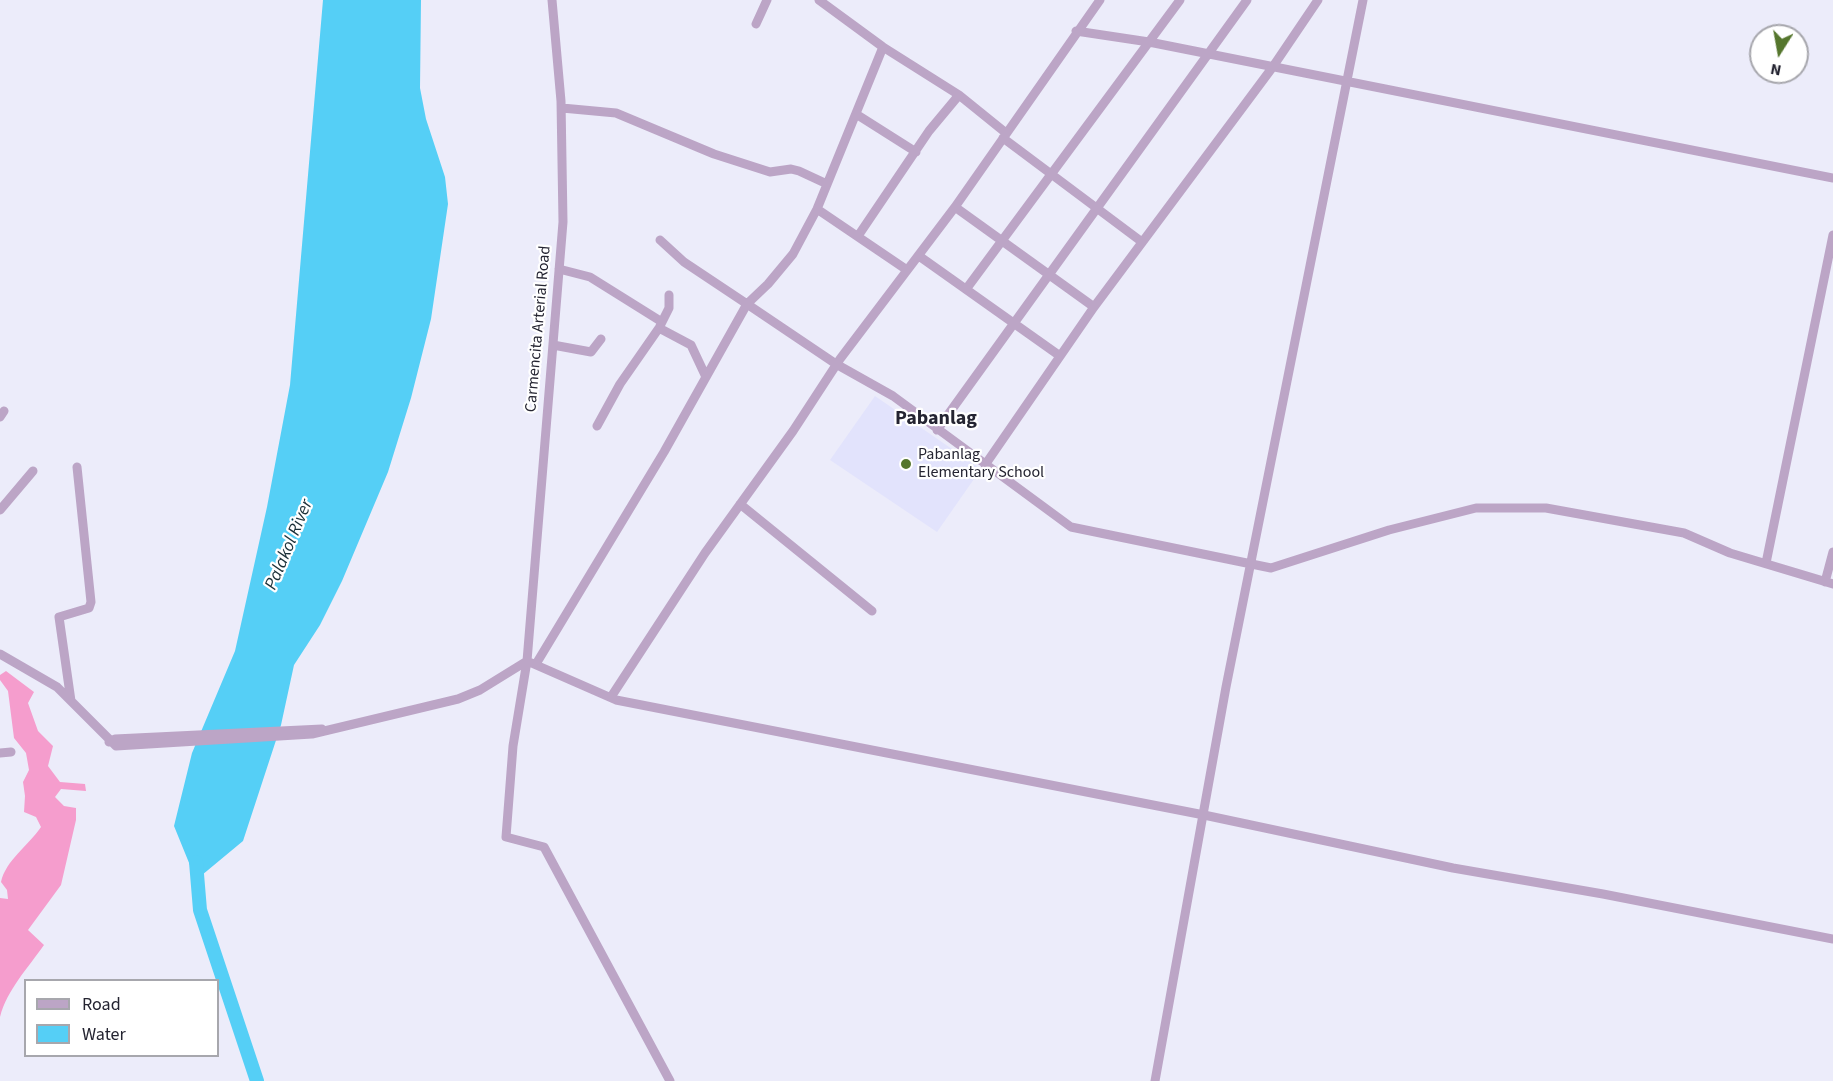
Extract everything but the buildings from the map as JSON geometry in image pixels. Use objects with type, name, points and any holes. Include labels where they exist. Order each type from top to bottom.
[{"type":"street","name":"Carmencita Arterial Road","points":[[552,0],[562,108],[563,222],[532,663],[513,746],[506,837],[544,847],[670,1081]]},
{"type":"street","points":[[756,24],[767,0]]},
{"type":"street","points":[[819,0],[884,47],[959,95],[1004,135],[1142,242]]},
{"type":"street","points":[[611,697],[705,553],[836,364],[955,207],[1076,31],[1100,0]]},
{"type":"street","points":[[967,288],[1180,0]]},
{"type":"street","points":[[937,430],[1247,0]]},
{"type":"street","points":[[985,465],[1094,307],[1272,68],[1318,0]]},
{"type":"street","points":[[1155,1081],[1226,687],[1363,0]]},
{"type":"street","points":[[1076,31],[1149,42],[1833,178]]},
{"type":"street","points":[[0,654],[57,687],[113,742],[326,730],[458,699],[532,663],[567,617],[747,304],[768,284],[793,254],[817,208],[884,47]]},
{"type":"street","points":[[858,236],[929,131],[959,95]]},
{"type":"street","points":[[562,108],[616,114],[714,154],[771,172],[800,171],[827,184]]},
{"type":"street","points":[[856,114],[916,152]]},
{"type":"street","points":[[955,207],[1094,307]]},
{"type":"street","points":[[817,208],[907,270]]},
{"type":"street","points":[[1766,563],[1833,235]]},
{"type":"street","points":[[660,240],[684,262],[836,364],[893,396],[1071,527],[1271,568],[1389,530],[1476,508],[1546,508],[1684,533],[1730,553],[1829,583],[1833,552]]},
{"type":"street","points":[[919,256],[1060,356]]},
{"type":"street","points":[[559,269],[590,277],[691,345],[706,377]]},
{"type":"street","points":[[597,426],[620,384],[661,325],[669,308],[669,295]]},
{"type":"street","points":[[554,345],[591,352],[601,339]]},
{"type":"street","points":[[71,701],[59,617],[89,608],[91,602],[76,466]]},
{"type":"street","points":[[0,510],[33,471]]},
{"type":"street","points":[[740,504],[872,611]]},
{"type":"street","points":[[532,663],[611,697],[1204,815],[1453,868],[1603,894],[1833,939]]},
{"type":"street","points":[[0,753],[11,752]]},
{"type":"shaded area","name":"Pabanlag Elementary School","points":[[875,396],[981,469],[937,532],[830,460]]},
{"type":"shaded area","points":[[6,671],[34,692],[28,703],[38,731],[53,746],[48,766],[60,782],[85,784],[86,791],[61,789],[55,797],[64,806],[76,808],[76,820],[61,885],[28,930],[44,945],[13,988],[0,1017],[0,898],[8,899],[7,890],[1,882],[12,860],[41,827],[36,817],[24,812],[23,782],[29,770],[26,753],[14,738],[8,691],[0,680],[0,675]]},
{"type":"water","points":[[323,0],[421,0],[420,88],[426,119],[445,177],[448,204],[431,319],[411,398],[388,472],[342,581],[320,625],[294,665],[281,725],[243,841],[196,880],[174,826],[192,753],[235,651],[267,507],[290,385]]},
{"type":"waterway","name":"Palakol River","points":[[196,862],[200,910],[257,1081]]},
{"type":"place","name":"Pabanlag Elementary School","points":[[906,464]]},
{"type":"district","name":"Pabanlag","points":[[936,420]]}]
